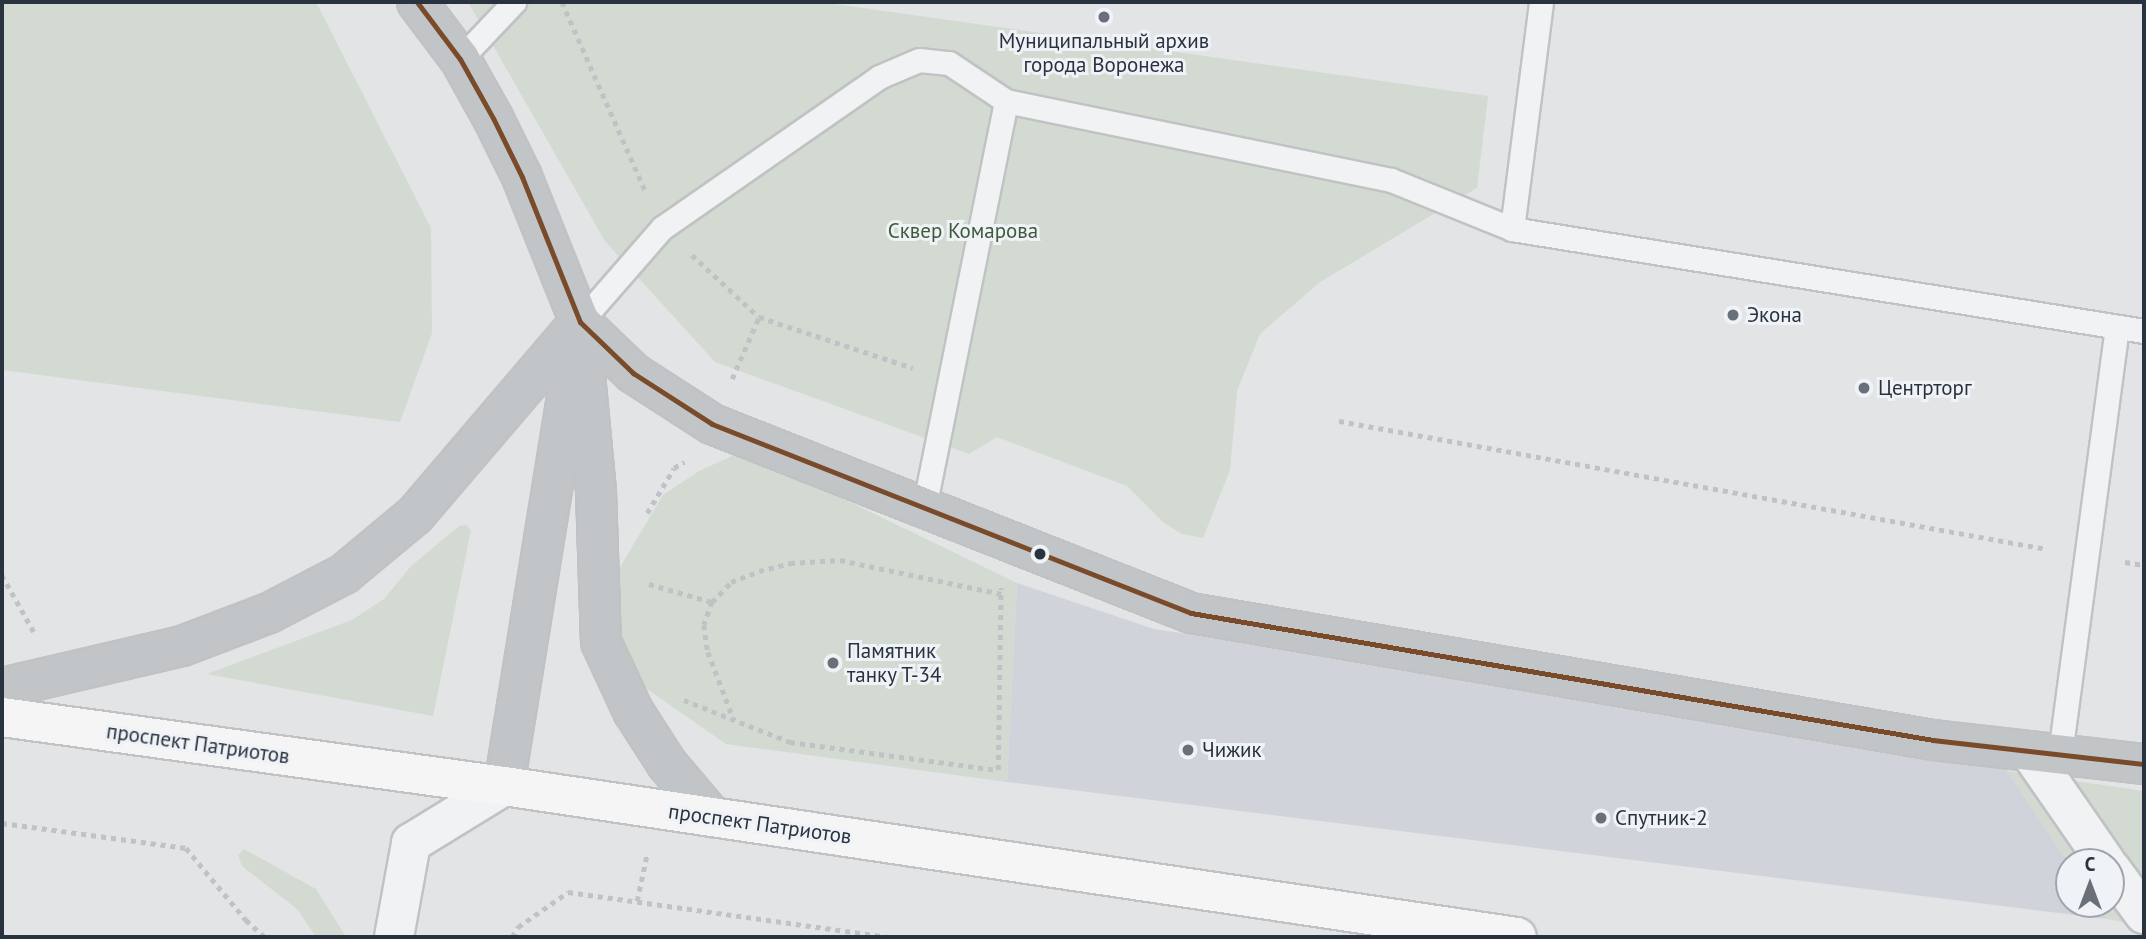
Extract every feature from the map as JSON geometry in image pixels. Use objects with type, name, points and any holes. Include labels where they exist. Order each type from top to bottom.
[{"type":"highway","name":"проспект Патриотов","points":[[2,717],[504,786],[1517,937]]},
{"type":"street","points":[[417,2],[460,59],[523,177],[580,322],[596,492],[601,642],[633,711],[667,764],[712,817]]},
{"type":"street","points":[[580,322],[633,373],[712,424],[1191,613],[1933,740],[2144,764]]},
{"type":"street","points":[[2,688],[182,646],[269,613],[344,574],[415,515],[580,322]]},
{"type":"street","points":[[394,937],[411,844],[504,786],[580,322]]},
{"type":"street","points":[[2045,753],[2098,848]]},
{"type":"street","points":[[2125,888],[2144,914]]},
{"type":"lane","points":[[460,59],[514,2]]},
{"type":"lane","points":[[1512,229],[1541,2]]},
{"type":"lane","points":[[580,322],[662,228],[879,76],[919,60],[949,63],[1006,101],[1391,180],[1512,229],[2144,331]]},
{"type":"lane","points":[[924,508],[1006,101]]},
{"type":"lane","points":[[2045,753],[2087,556],[2117,327]]},
{"type":"path","points":[[562,2],[662,228],[759,317],[949,380]]},
{"type":"path","points":[[646,515],[674,468],[698,453],[759,317]]},
{"type":"path","points":[[1339,421],[2144,565]]},
{"type":"path","points":[[734,720],[708,652],[704,625],[712,602],[731,582],[790,563],[840,560],[1001,594]]},
{"type":"path","points":[[2,575],[58,676]]},
{"type":"path","points":[[636,580],[712,602]]},
{"type":"path","points":[[667,764],[681,698],[790,742],[998,770],[1002,582]]},
{"type":"path","points":[[637,901],[656,810]]},
{"type":"path","points":[[2,823],[186,848],[246,920],[265,937]]},
{"type":"path","points":[[512,937],[518,927],[568,892],[887,937]]},
{"type":"shaded area","points":[[1017,583],[1154,629],[1996,754],[2059,848],[2055,848],[2055,913],[1007,782]]},
{"type":"green space","points":[[2,2],[316,2],[431,228],[432,333],[400,422],[2,370]]},
{"type":"green space","name":"Сквер Комарова","points":[[468,2],[820,2],[1488,96],[1477,188],[1320,282],[1260,334],[1237,391],[1230,470],[1203,538],[1182,534],[1164,523],[1127,486],[997,437],[969,454],[715,362],[605,241]]},
{"type":"green space","points":[[732,456],[755,456],[1017,583],[1007,782],[726,744],[634,680],[612,621],[616,574],[663,495],[699,471]]},
{"type":"green space","points":[[466,525],[471,530],[433,716],[207,674],[352,620],[384,599],[411,566],[459,526]]},
{"type":"green space","points":[[2007,771],[2144,791],[2144,926],[2106,918],[2125,918],[2125,848],[2059,848]]},
{"type":"green space","points":[[244,849],[316,889],[346,937],[316,937],[297,909],[242,866],[238,855]]},
{"type":"transit line","points":[[417,2],[460,59],[493,118],[522,177],[580,322],[633,373],[712,424],[1191,613],[1933,740],[2144,764]]},
{"type":"place","name":"Муниципальный архив города Воронежа","points":[[1104,17]]},
{"type":"place","name":"Экона","points":[[1733,315]]},
{"type":"place","name":"Центрторг","points":[[1864,388]]},
{"type":"place","name":"Памятник танку Т-34","points":[[833,663]]},
{"type":"place","name":"Чижик","points":[[1188,750]]},
{"type":"place","name":"Спутник-2","points":[[1601,818]]}]
